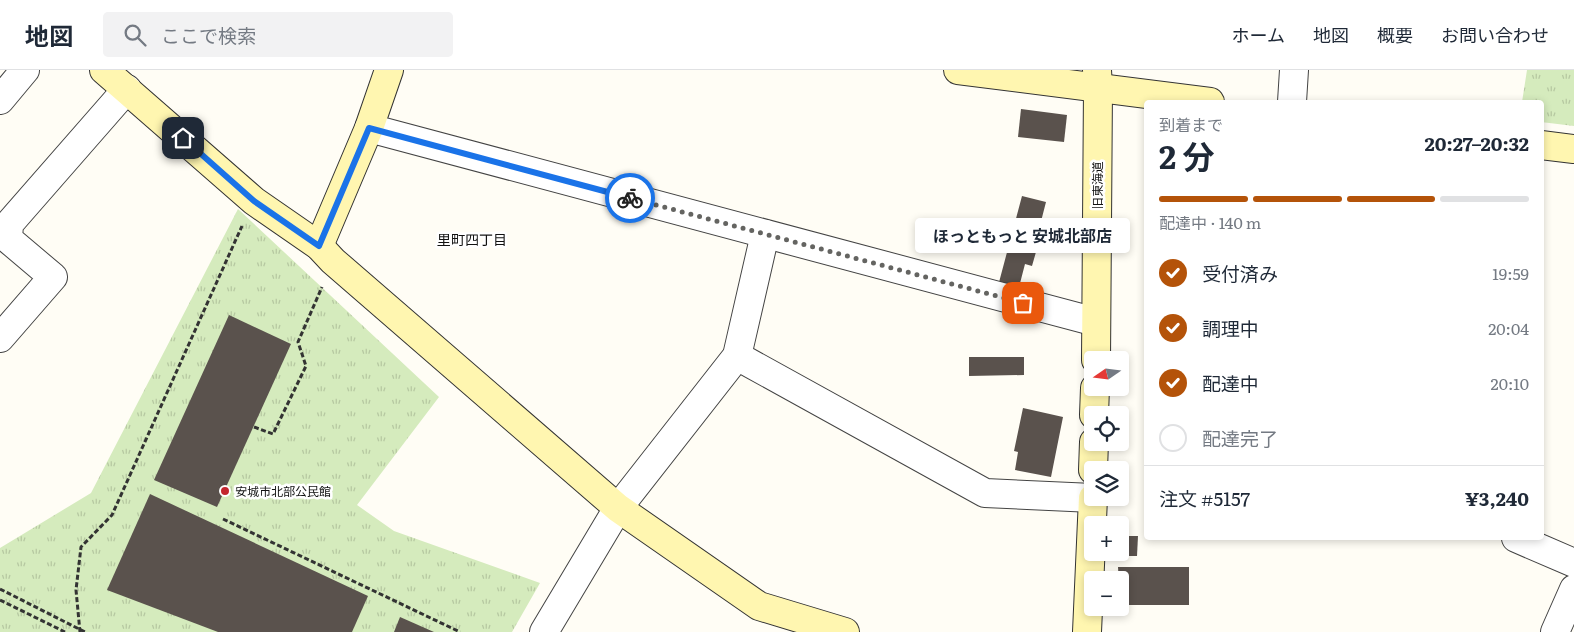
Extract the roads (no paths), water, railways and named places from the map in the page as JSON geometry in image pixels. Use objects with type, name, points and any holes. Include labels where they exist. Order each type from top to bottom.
[{"type":"street","points":[[0,100],[25,70]]},
{"type":"street","points":[[104,70],[254,201],[326,254],[618,508],[759,606],[845,632]]},
{"type":"street","points":[[326,254],[389,70]]},
{"type":"street","points":[[958,70],[1097,79],[1200,100]]},
{"type":"street","points":[[1292,100],[1294,70]]},
{"type":"street","name":"旧東海道","points":[[1096,351],[1097,79]]},
{"type":"street","points":[[0,338],[53,277],[8,239],[9,224],[127,89]]},
{"type":"street","points":[[369,128],[1096,322]]},
{"type":"street","points":[[1544,145],[1574,149]]},
{"type":"street","points":[[544,632],[618,508],[737,356],[765,234]]},
{"type":"street","points":[[737,356],[985,493],[1084,498]]},
{"type":"street","points":[[1087,632],[1093,506]]},
{"type":"street","points":[[1521,540],[1574,563]]},
{"type":"street","points":[[1555,632],[1574,589]]},
{"type":"place","name":"ほっともっと 安城北部店","points":[[1023,303]]},
{"type":"place","name":"安城市北部公民館","points":[[225,491]]},
{"type":"district","name":"里町四丁目","points":[[472,239]]}]
